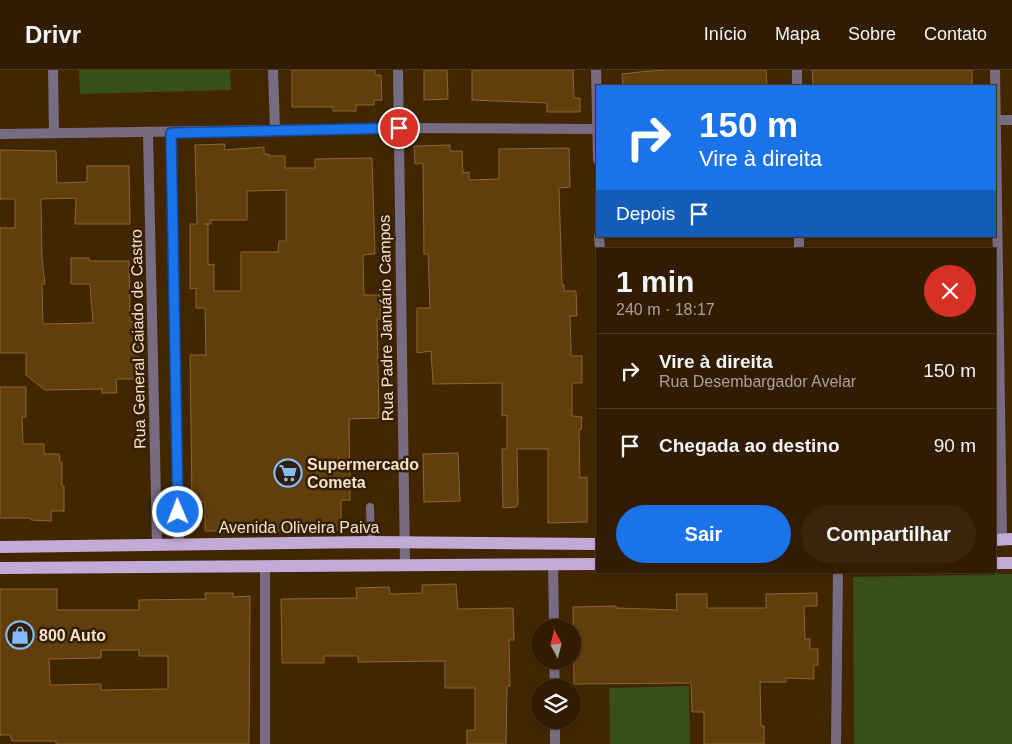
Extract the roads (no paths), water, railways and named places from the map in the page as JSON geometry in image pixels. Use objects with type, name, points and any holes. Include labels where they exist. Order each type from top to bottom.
[{"type":"main road","name":"Avenida Oliveira Paiva","points":[[0,547],[371,542],[596,544]]},
{"type":"main road","points":[[996,563],[1012,562]]},
{"type":"main road","points":[[0,568],[596,564]]},
{"type":"street","points":[[53,70],[54,133]]},
{"type":"street","points":[[274,70],[275,130]]},
{"type":"street","name":"Rua Padre Januário Campos","points":[[398,70],[405,565]]},
{"type":"street","points":[[596,70],[596,85]]},
{"type":"street","points":[[797,70],[797,85]]},
{"type":"street","points":[[995,70],[995,85]]},
{"type":"street","points":[[996,120],[1012,120]]},
{"type":"street","points":[[0,134],[171,133],[399,128],[596,129]]},
{"type":"street","name":"Rua General Caiado de Castro","points":[[148,133],[157,544]]},
{"type":"street","points":[[171,133],[178,544]]},
{"type":"street","points":[[996,172],[1003,540]]},
{"type":"street","points":[[553,564],[554,619]]},
{"type":"street","points":[[265,566],[266,744]]},
{"type":"street","points":[[836,744],[838,573]]},
{"type":"street","points":[[555,729],[555,744]]},
{"type":"lane","points":[[370,507],[371,542]]},
{"type":"place","name":"Supermercado Cometa","points":[[288,473]]},
{"type":"place","name":"800 Auto","points":[[20,635]]}]
